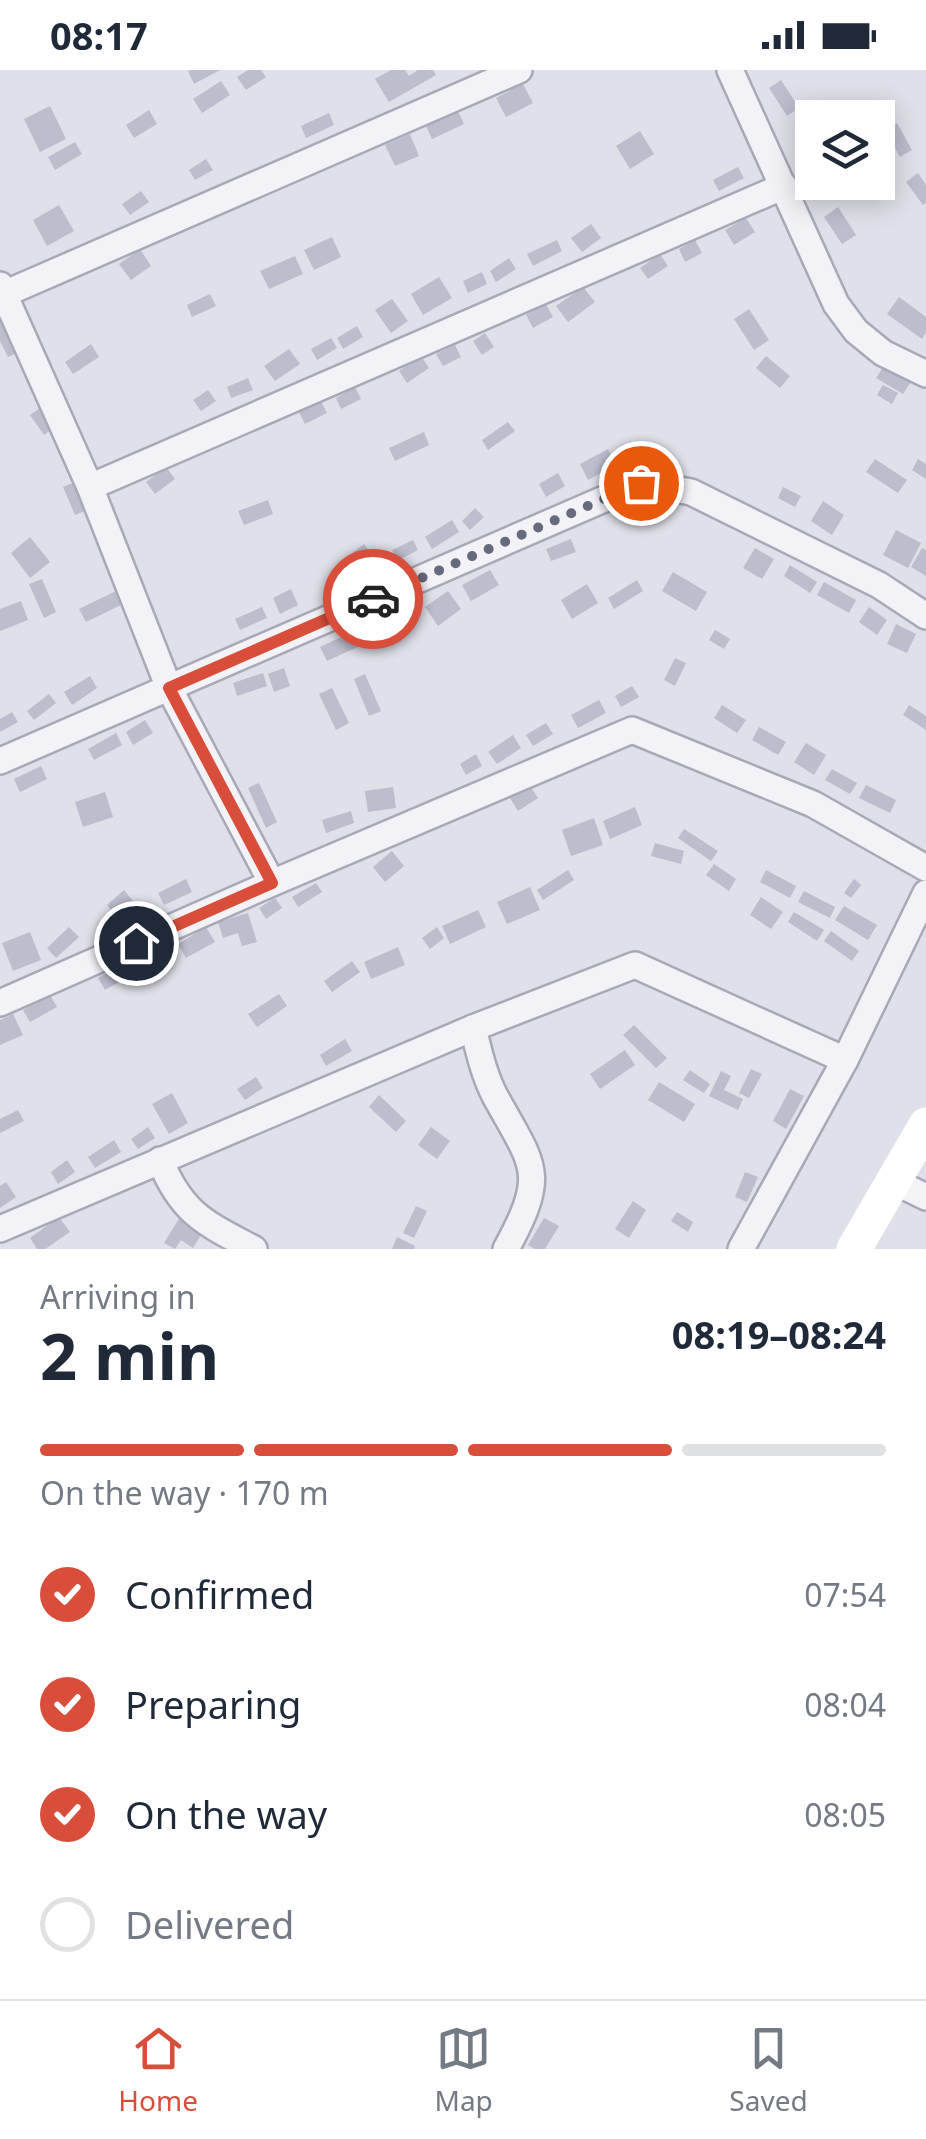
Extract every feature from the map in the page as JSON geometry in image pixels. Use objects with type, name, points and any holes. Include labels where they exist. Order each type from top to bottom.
[{"type":"street","points":[[272,883],[169,688],[90,487],[2,290],[519,70]]},
{"type":"street","points":[[730,70],[836,304],[856,331],[883,353],[926,374]]},
{"type":"street","points":[[90,487],[784,186]]},
{"type":"street","points":[[0,761],[641,483],[691,492],[878,585],[926,616]]},
{"type":"street","points":[[0,1003],[632,730],[813,804],[926,868]]},
{"type":"street","points":[[741,1249],[846,1060],[926,893]]},
{"type":"street","points":[[0,1229],[473,1028],[636,965],[846,1060]]},
{"type":"street","points":[[473,1028],[486,1076],[531,1162],[530,1197],[506,1249]]},
{"type":"street","points":[[854,1249],[926,1125]]},
{"type":"street","points":[[160,1160],[169,1181],[204,1223],[254,1249]]},
{"type":"street","points":[[893,1182],[926,1196]]},
{"type":"building","points":[[220,70],[194,84],[188,71]]},
{"type":"building","points":[[248,70],[261,70],[266,77],[246,90],[237,77]]},
{"type":"building","points":[[391,70],[405,70],[409,76],[418,70],[433,70],[436,75],[389,102],[375,79]]},
{"type":"building","points":[[781,80],[795,102],[795,111],[787,116],[769,88]]},
{"type":"building","points":[[221,81],[230,95],[202,113],[193,99]]},
{"type":"building","points":[[523,84],[533,103],[506,117],[496,98]]},
{"type":"building","points":[[50,106],[66,139],[40,152],[24,119]]},
{"type":"building","points":[[149,110],[157,124],[134,138],[126,125]]},
{"type":"building","points":[[458,111],[464,124],[432,139],[426,126]]},
{"type":"building","points":[[329,113],[334,125],[306,138],[301,126]]},
{"type":"building","points":[[895,124],[912,150],[900,157],[895,148]]},
{"type":"building","points":[[640,131],[654,154],[630,169],[616,146]]},
{"type":"building","points":[[410,134],[419,156],[395,166],[385,145]]},
{"type":"building","points":[[75,142],[82,154],[55,170],[48,157]]},
{"type":"building","points":[[206,159],[213,170],[195,180],[189,170]]},
{"type":"building","points":[[738,167],[744,178],[719,191],[713,180]]},
{"type":"building","points":[[918,173],[926,185],[923,205],[906,182]]},
{"type":"building","points":[[141,191],[149,202],[130,215],[122,204]]},
{"type":"building","points":[[59,205],[74,231],[47,246],[33,220]]},
{"type":"building","points":[[838,207],[856,235],[842,244],[824,217]]},
{"type":"building","points":[[746,218],[755,232],[734,245],[725,230]]},
{"type":"building","points":[[591,224],[601,238],[582,252],[571,238]]},
{"type":"building","points":[[332,237],[341,257],[314,270],[304,250]]},
{"type":"building","points":[[557,240],[562,251],[533,266],[527,254]]},
{"type":"building","points":[[695,240],[702,253],[685,262],[679,249]]},
{"type":"building","points":[[140,249],[151,266],[131,280],[119,264]]},
{"type":"building","points":[[660,254],[668,266],[648,279],[640,268]]},
{"type":"building","points":[[295,256],[303,274],[269,289],[260,271]]},
{"type":"building","points":[[509,258],[516,269],[496,282],[490,271]]},
{"type":"building","points":[[482,272],[487,284],[468,293],[463,281]]},
{"type":"building","points":[[439,277],[452,298],[423,315],[411,294]]},
{"type":"building","points":[[583,287],[595,302],[568,322],[556,306]]},
{"type":"building","points":[[210,294],[216,306],[192,317],[187,305]]},
{"type":"building","points":[[899,297],[926,317],[922,339],[887,314]]},
{"type":"building","points":[[392,299],[408,321],[391,333],[375,310]]},
{"type":"building","points":[[546,304],[553,317],[533,328],[526,315]]},
{"type":"building","points":[[749,309],[769,340],[754,350],[734,319]]},
{"type":"building","points":[[5,319],[20,352],[8,357],[0,341],[0,321]]},
{"type":"building","points":[[357,326],[363,337],[343,349],[337,338]]},
{"type":"building","points":[[485,333],[494,347],[482,355],[473,341]]},
{"type":"building","points":[[331,338],[337,348],[317,360],[311,349]]},
{"type":"building","points":[[91,344],[99,357],[73,374],[65,362]]},
{"type":"building","points":[[455,345],[461,357],[443,366],[436,354]]},
{"type":"building","points":[[289,349],[300,364],[275,381],[264,366]]},
{"type":"building","points":[[421,356],[429,368],[407,383],[399,371]]},
{"type":"building","points":[[766,356],[790,376],[780,388],[756,368]]},
{"type":"building","points":[[885,364],[912,380],[903,394],[876,378]]},
{"type":"building","points":[[248,378],[253,390],[231,398],[227,387]]},
{"type":"building","points":[[883,385],[898,393],[892,404],[877,395]]},
{"type":"building","points":[[355,387],[361,399],[341,409],[336,398]]},
{"type":"building","points":[[208,390],[216,401],[201,411],[193,400]]},
{"type":"building","points":[[321,401],[327,413],[305,424],[299,412]]},
{"type":"building","points":[[40,408],[54,427],[44,435],[30,415]]},
{"type":"building","points":[[508,422],[515,431],[488,450],[482,440]]},
{"type":"building","points":[[424,432],[429,445],[395,461],[389,448]]},
{"type":"building","points":[[608,449],[616,465],[588,480],[580,464]]},
{"type":"building","points":[[875,459],[907,480],[898,493],[866,472]]},
{"type":"building","points":[[918,459],[926,464],[926,479],[912,470]]},
{"type":"building","points":[[166,467],[175,479],[155,494],[146,482]]},
{"type":"building","points":[[558,473],[565,486],[546,497],[539,484]]},
{"type":"building","points":[[75,482],[87,510],[75,515],[63,487]]},
{"type":"building","points":[[783,487],[801,496],[795,507],[778,498]]},
{"type":"building","points":[[268,500],[273,514],[244,525],[238,511]]},
{"type":"building","points":[[823,501],[844,515],[832,535],[811,521]]},
{"type":"building","points":[[475,508],[484,517],[470,530],[462,521]]},
{"type":"building","points":[[452,520],[459,532],[432,549],[425,537]]},
{"type":"building","points":[[896,530],[921,543],[908,568],[883,555]]},
{"type":"building","points":[[30,537],[50,562],[30,578],[11,553]]},
{"type":"building","points":[[571,539],[576,552],[551,561],[546,549]]},
{"type":"building","points":[[413,540],[418,550],[397,561],[392,550]]},
{"type":"building","points":[[364,544],[378,564],[356,580],[342,561]]},
{"type":"building","points":[[755,548],[774,559],[762,579],[743,568]]},
{"type":"building","points":[[922,548],[926,550],[926,576],[911,567]]},
{"type":"building","points":[[790,565],[817,582],[810,593],[784,576]]},
{"type":"building","points":[[490,570],[499,585],[471,601],[462,585]]},
{"type":"building","points":[[673,572],[707,592],[696,611],[662,591]]},
{"type":"building","points":[[42,579],[56,612],[44,618],[29,584]]},
{"type":"building","points":[[637,580],[643,591],[614,609],[608,598]]},
{"type":"building","points":[[824,582],[856,600],[849,613],[817,595]]},
{"type":"building","points":[[587,584],[598,603],[572,619],[561,600]]},
{"type":"building","points":[[291,589],[298,605],[280,614],[273,598]]},
{"type":"building","points":[[116,591],[123,604],[86,622],[79,609]]},
{"type":"building","points":[[448,591],[461,609],[438,626],[425,607]]},
{"type":"building","points":[[21,601],[28,620],[0,631],[0,609]]},
{"type":"building","points":[[412,605],[419,618],[394,632],[387,619]]},
{"type":"building","points":[[262,607],[267,618],[240,630],[235,619]]},
{"type":"building","points":[[869,607],[887,620],[877,635],[859,622]]},
{"type":"building","points":[[375,621],[382,636],[327,661],[320,647]]},
{"type":"building","points":[[896,624],[916,634],[907,653],[887,644]]},
{"type":"building","points":[[715,630],[730,639],[724,649],[709,640]]},
{"type":"building","points":[[675,658],[686,663],[675,686],[664,680]]},
{"type":"building","points":[[284,668],[290,686],[274,692],[268,674]]},
{"type":"building","points":[[263,673],[267,686],[237,696],[233,683]]},
{"type":"building","points":[[365,674],[381,711],[369,716],[354,679]]},
{"type":"building","points":[[90,676],[97,688],[72,705],[64,692]]},
{"type":"building","points":[[632,686],[639,697],[621,707],[615,696]]},
{"type":"building","points":[[332,688],[349,723],[336,730],[319,694]]},
{"type":"building","points":[[49,694],[56,703],[34,720],[27,711]]},
{"type":"building","points":[[599,700],[606,713],[578,728],[571,715]]},
{"type":"building","points":[[722,705],[746,720],[737,733],[714,718]]},
{"type":"building","points":[[909,705],[926,716],[926,730],[903,715]]},
{"type":"building","points":[[12,712],[18,722],[0,732],[0,719]]},
{"type":"building","points":[[145,720],[153,733],[133,745],[126,732]]},
{"type":"building","points":[[546,723],[553,734],[533,746],[526,735]]},
{"type":"building","points":[[759,727],[786,742],[778,755],[752,740]]},
{"type":"building","points":[[116,733],[122,745],[94,760],[88,749]]},
{"type":"building","points":[[513,735],[521,748],[497,764],[488,752]]},
{"type":"building","points":[[806,743],[826,755],[814,775],[794,762]]},
{"type":"building","points":[[476,754],[482,766],[466,775],[460,764]]},
{"type":"building","points":[[41,766],[47,779],[20,792],[14,779]]},
{"type":"building","points":[[832,769],[857,783],[850,794],[825,780]]},
{"type":"building","points":[[259,783],[277,822],[266,828],[248,788]]},
{"type":"building","points":[[866,785],[896,800],[890,813],[859,798]]},
{"type":"building","points":[[530,786],[538,798],[518,811],[510,798]]},
{"type":"building","points":[[393,787],[396,808],[368,812],[365,791]]},
{"type":"building","points":[[105,792],[113,817],[83,827],[75,802]]},
{"type":"building","points":[[635,807],[642,825],[610,839],[603,821]]},
{"type":"building","points":[[351,811],[354,823],[326,833],[322,820]]},
{"type":"building","points":[[594,818],[603,845],[571,856],[562,830]]},
{"type":"building","points":[[684,829],[718,851],[711,861],[678,838]]},
{"type":"building","points":[[655,843],[684,851],[681,864],[651,856]]},
{"type":"building","points":[[392,851],[404,866],[385,882],[373,867]]},
{"type":"building","points":[[714,864],[736,879],[729,891],[706,875]]},
{"type":"building","points":[[568,870],[574,880],[543,900],[537,890]]},
{"type":"building","points":[[766,870],[796,886],[790,898],[760,882]]},
{"type":"building","points":[[186,879],[192,892],[164,905],[158,893]]},
{"type":"building","points":[[854,879],[861,885],[851,898],[844,893]]},
{"type":"building","points":[[316,883],[322,892],[298,907],[292,897]]},
{"type":"building","points":[[530,887],[540,910],[507,924],[497,902]]},
{"type":"building","points":[[124,890],[141,911],[124,926],[107,905]]},
{"type":"building","points":[[804,891],[835,907],[830,918],[798,902]]},
{"type":"building","points":[[761,897],[783,912],[771,929],[750,915]]},
{"type":"building","points":[[275,898],[282,908],[266,919],[259,908]]},
{"type":"building","points":[[844,906],[877,925],[868,940],[835,920]]},
{"type":"building","points":[[478,910],[486,927],[450,944],[442,926]]},
{"type":"building","points":[[794,912],[824,930],[817,941],[788,922]]},
{"type":"building","points":[[248,913],[257,942],[242,946],[238,933],[223,938],[218,922]]},
{"type":"building","points":[[69,927],[79,937],[56,958],[47,948]]},
{"type":"building","points":[[206,927],[215,942],[186,958],[178,944]]},
{"type":"building","points":[[437,927],[444,938],[430,949],[422,938]]},
{"type":"building","points":[[831,931],[859,951],[852,961],[824,941]]},
{"type":"building","points":[[30,932],[41,960],[13,971],[2,943]]},
{"type":"building","points":[[162,947],[173,968],[151,979],[140,959]]},
{"type":"building","points":[[398,947],[405,965],[371,979],[364,962]]},
{"type":"building","points":[[128,961],[135,973],[105,990],[98,978]]},
{"type":"building","points":[[352,961],[360,972],[332,992],[324,981]]},
{"type":"building","points":[[279,994],[287,1006],[257,1027],[248,1014]]},
{"type":"building","points":[[50,995],[57,1007],[30,1022],[23,1010]]},
{"type":"building","points":[[13,1014],[23,1035],[0,1045],[0,1020]]},
{"type":"building","points":[[634,1025],[667,1058],[656,1068],[623,1035]]},
{"type":"building","points":[[345,1039],[352,1051],[326,1066],[320,1055]]},
{"type":"building","points":[[625,1050],[635,1065],[600,1089],[590,1074]]},
{"type":"building","points":[[751,1069],[762,1074],[749,1098],[739,1093]]},
{"type":"building","points":[[690,1070],[710,1084],[704,1093],[683,1080]]},
{"type":"building","points":[[721,1071],[731,1076],[724,1090],[743,1099],[738,1110],[709,1096]]},
{"type":"building","points":[[256,1077],[263,1088],[245,1100],[237,1089]]},
{"type":"building","points":[[659,1082],[695,1104],[684,1122],[648,1100]]},
{"type":"building","points":[[790,1089],[804,1096],[786,1129],[773,1121]]},
{"type":"building","points":[[172,1093],[188,1123],[169,1134],[152,1104]]},
{"type":"building","points":[[379,1095],[406,1121],[396,1132],[369,1107]]},
{"type":"building","points":[[18,1110],[24,1121],[0,1133],[0,1119]]},
{"type":"building","points":[[148,1127],[155,1138],[138,1149],[131,1139]]},
{"type":"building","points":[[431,1127],[450,1141],[437,1159],[418,1145]]},
{"type":"building","points":[[114,1140],[121,1152],[95,1168],[88,1157]]},
{"type":"building","points":[[67,1160],[75,1172],[58,1184],[51,1172]]},
{"type":"building","points":[[745,1172],[758,1177],[747,1202],[735,1197]]},
{"type":"building","points":[[6,1182],[16,1197],[0,1208],[0,1186]]},
{"type":"building","points":[[633,1201],[646,1210],[629,1238],[615,1229]]},
{"type":"building","points":[[416,1206],[427,1211],[414,1238],[403,1233]]},
{"type":"building","points":[[677,1212],[693,1222],[688,1232],[671,1221]]},
{"type":"building","points":[[59,1217],[70,1232],[45,1249],[37,1249],[30,1238]]},
{"type":"building","points":[[180,1217],[203,1232],[193,1248],[181,1240],[175,1249],[164,1243]]},
{"type":"building","points":[[544,1218],[559,1226],[545,1249],[535,1249],[528,1245]]},
{"type":"building","points":[[397,1237],[415,1246],[414,1249],[392,1249]]},
{"type":"way so far","points":[[373,599],[641,483]]},
{"type":"route","points":[[136,943],[272,883],[169,688],[373,599]]}]
